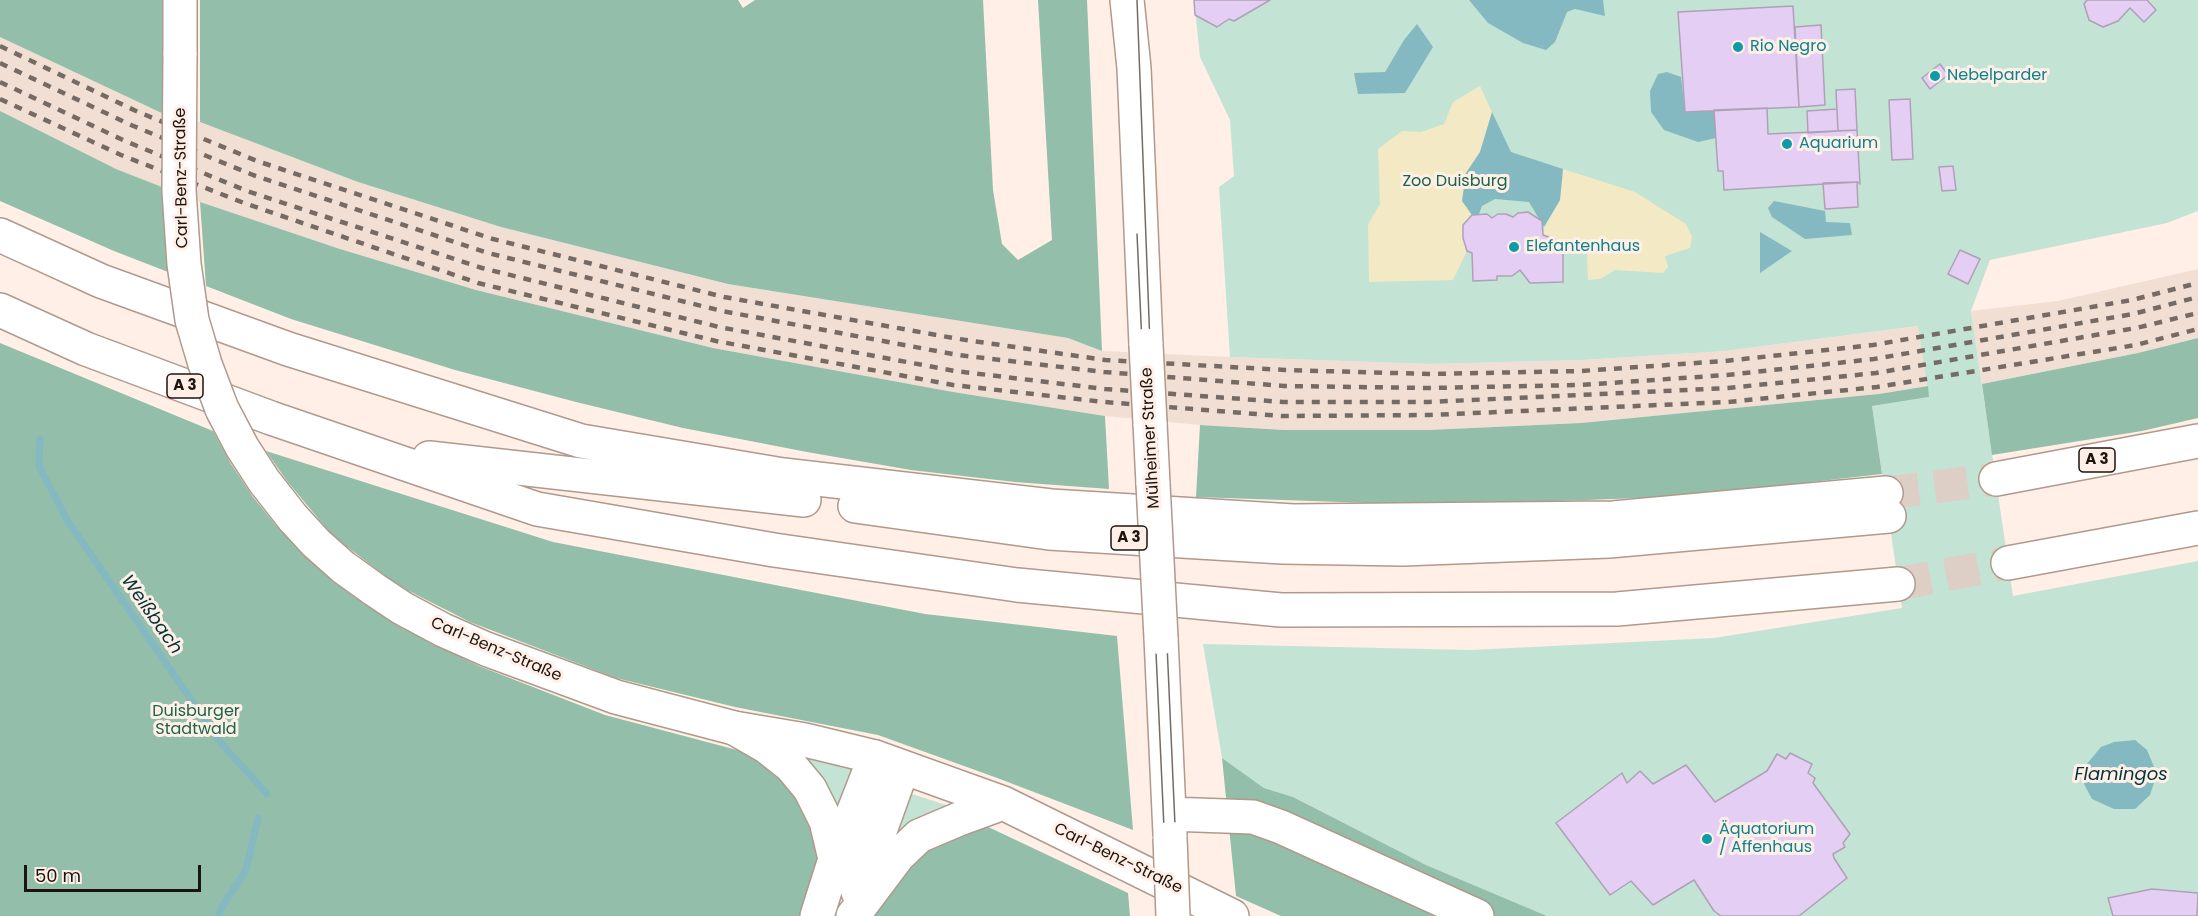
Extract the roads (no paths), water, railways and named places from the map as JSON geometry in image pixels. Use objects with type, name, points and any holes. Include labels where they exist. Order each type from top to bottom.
[{"type":"main road","name":"Carl-Benz-Straße","points":[[180,0],[179,191],[184,264],[192,320],[205,364],[227,419],[264,481],[293,518],[343,567],[402,608],[486,649],[616,697],[734,728],[805,740],[889,762],[1003,804],[1232,916]]},
{"type":"main road","name":"Mülheimer Straße","points":[[1127,0],[1134,68],[1173,916]]},
{"type":"main road","name":"Mülheimer Straße","points":[[1134,68],[1140,0]]},
{"type":"main road","name":"A 3","points":[[0,235],[101,281],[288,350],[570,438],[783,475],[1051,506],[1293,521],[1613,518],[1887,505],[1609,541],[1403,549],[1282,546],[1049,533],[862,507],[373,452],[271,418],[86,349],[0,310]]},
{"type":"main road","name":"A 3","points":[[2198,441],[1997,489],[2198,461]]},
{"type":"main road","points":[[373,452],[537,508],[774,549],[1017,585],[1281,610],[1617,609],[1898,584]]},
{"type":"main road","points":[[2008,563],[2198,528]]},
{"type":"main road","points":[[734,728],[791,766],[810,789],[826,821],[836,859]]},
{"type":"main road","points":[[817,916],[836,859],[889,762]]},
{"type":"main road","points":[[851,916],[889,762]]},
{"type":"main road","points":[[851,916],[898,856],[919,836],[1003,804]]},
{"type":"main road","points":[[1169,826],[1253,817],[1281,827],[1476,916]]},
{"type":"water","points":[[1469,0],[1603,0],[1605,16],[1575,9],[1567,12],[1555,42],[1546,50],[1523,43],[1488,23]]},
{"type":"water","points":[[1417,24],[1433,47],[1405,93],[1358,94],[1354,73],[1385,72],[1404,40]]},
{"type":"water","points":[[1667,72],[1681,77],[1685,112],[1714,110],[1716,138],[1698,142],[1664,130],[1651,112],[1650,91],[1658,74]]},
{"type":"water","points":[[1492,112],[1511,152],[1563,169],[1560,200],[1544,227],[1529,202],[1495,199],[1482,206],[1479,214],[1472,215],[1462,201],[1466,173],[1480,152]]},
{"type":"water","points":[[1774,201],[1825,211],[1826,222],[1850,223],[1852,235],[1805,239],[1772,217],[1768,208]]},
{"type":"water","points":[[1760,232],[1792,251],[1760,273]]},
{"type":"water","name":"Flamingos","points":[[2135,740],[2147,750],[2157,774],[2150,795],[2135,809],[2114,809],[2092,799],[2084,784],[2086,765],[2101,747],[2114,742]]},
{"type":"waterway","name":"Weißbach","points":[[40,439],[39,466],[67,520],[221,743],[267,794]]},
{"type":"waterway","name":"Weißbach","points":[[219,916],[220,910],[246,870],[258,818]]},
{"type":"tunnel","points":[[1886,493],[1996,479]]},
{"type":"tunnel","points":[[1898,584],[2008,563]]},
{"type":"tram line","points":[[1137,0],[1150,345],[1160,485],[1179,916]]},
{"type":"tram line","points":[[1137,234],[1168,916]]},
{"type":"railway","points":[[0,46],[136,111],[257,161],[493,239],[724,297],[959,339],[1105,360],[1285,370],[1430,374],[1581,371],[1725,361],[1873,345],[2132,300],[2198,283]]},
{"type":"railway","points":[[0,63],[131,125],[253,175],[488,253],[722,311],[958,355],[1104,372],[1284,386],[1429,388],[1580,385],[1727,375],[1874,359],[2133,314],[2198,297]]},
{"type":"railway","points":[[0,82],[125,141],[247,191],[482,268],[719,327],[955,371],[1105,389],[1283,402],[1429,402],[1728,388],[1876,373],[2136,328],[2198,313]]},
{"type":"railway","points":[[0,99],[121,155],[244,203],[478,283],[716,341],[953,385],[1104,402],[1282,416],[1429,415],[1728,402],[1877,387],[2136,345],[2198,329]]},
{"type":"place","name":"Rio Negro","points":[[1738,47]]},
{"type":"place","name":"Nebelparder","points":[[1935,76]]},
{"type":"place","name":"Aquarium","points":[[1787,144]]},
{"type":"place","name":"Elefantenhaus","points":[[1514,247]]},
{"type":"place","name":"Äquatorium / Affenhaus","points":[[1707,839]]},
{"type":"park label","name":"Zoo Duisburg","points":[[1455,182]]},
{"type":"park label","name":"Duisburger Stadtwald","points":[[196,721]]}]
